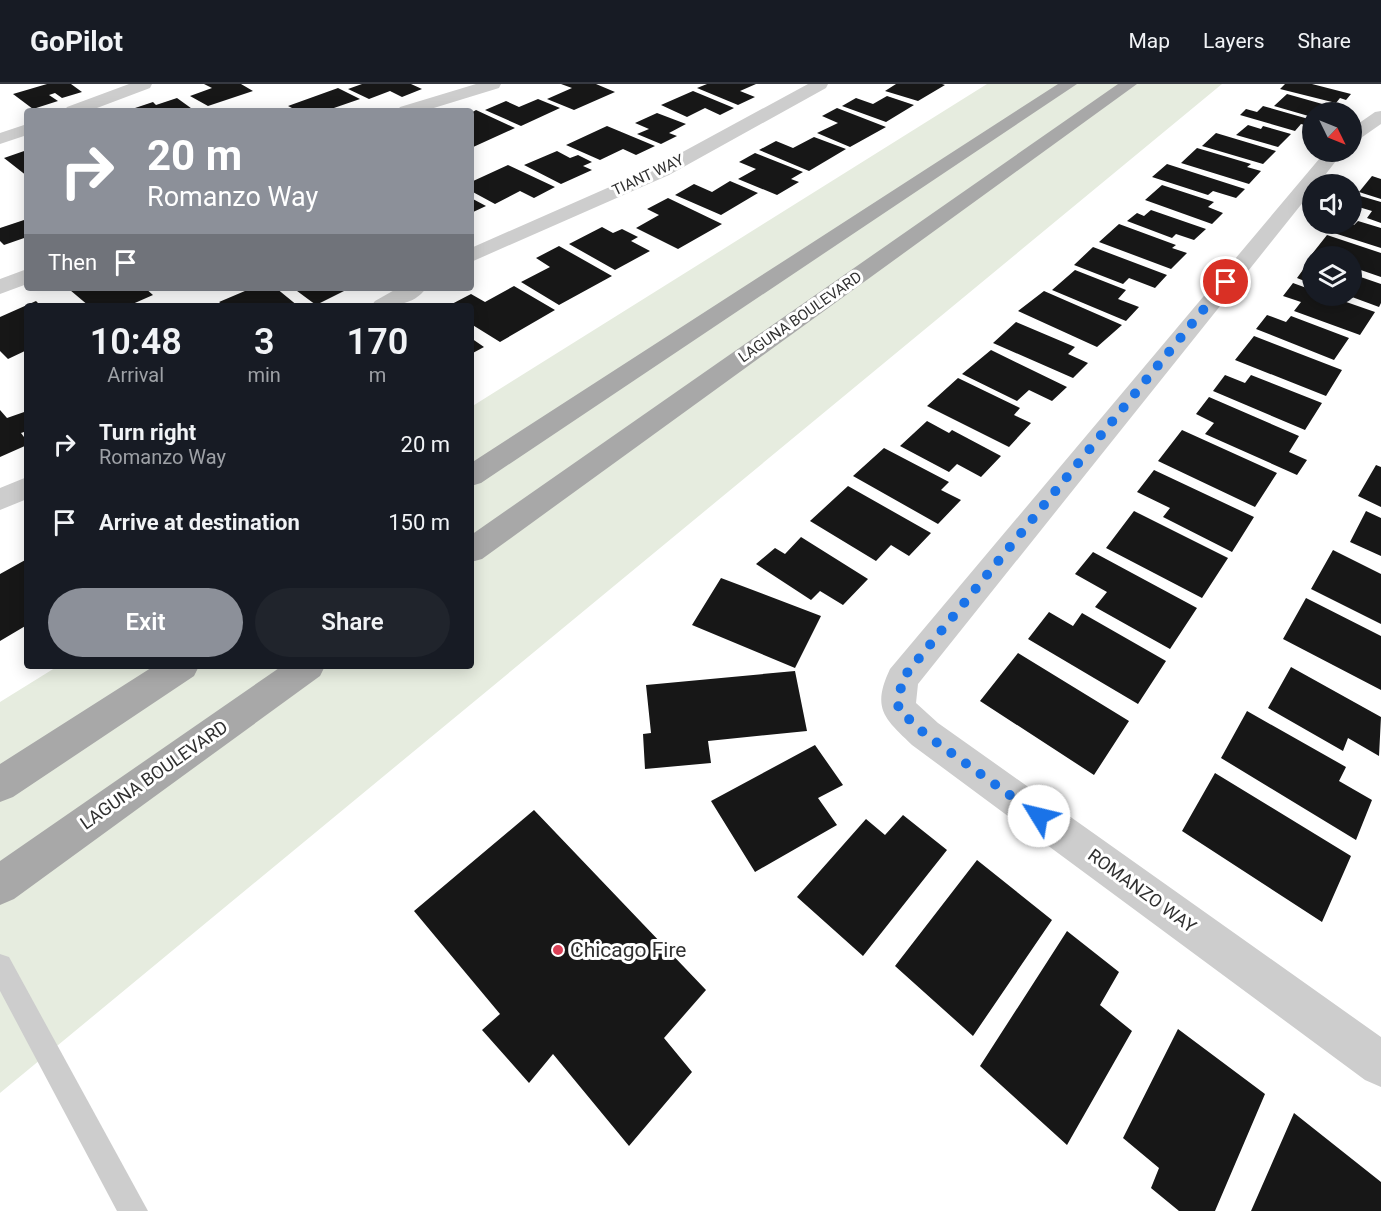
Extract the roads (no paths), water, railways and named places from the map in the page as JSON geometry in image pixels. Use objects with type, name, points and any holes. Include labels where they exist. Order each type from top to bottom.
[{"type":"main road","points":[[474,474],[1069,84]]},
{"type":"main road","name":"LAGUNA BOULEVARD","points":[[474,549],[1129,84]]},
{"type":"main road","points":[[0,785],[177,669]]},
{"type":"main road","name":"LAGUNA BOULEVARD","points":[[0,885],[304,669]]},
{"type":"street","points":[[81,108],[144,84]]},
{"type":"street","points":[[416,108],[493,84]]},
{"type":"street","name":"TIANT WAY","points":[[474,255],[662,171],[820,84]]},
{"type":"street","points":[[1362,129],[1381,116]]},
{"type":"street","points":[[0,139],[24,130]]},
{"type":"street","name":"ROMANZO WAY","points":[[1326,162],[902,679],[898,709],[925,734],[1381,1064]]},
{"type":"street","points":[[0,287],[24,277]]},
{"type":"street","points":[[388,303],[410,291]]},
{"type":"street","points":[[0,500],[24,488]]},
{"type":"lane","points":[[0,966],[133,1211]]},
{"type":"place","name":"Chicago Fire","points":[[558,950]]}]
